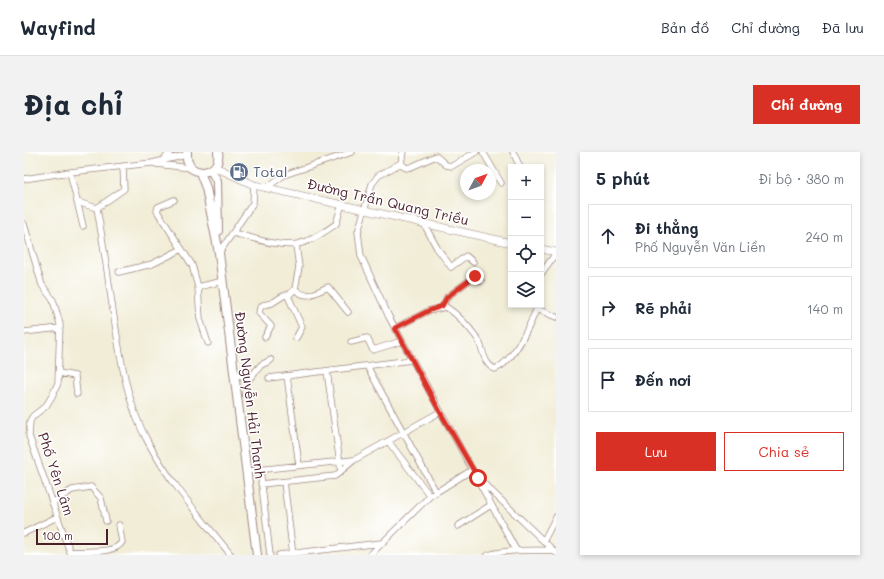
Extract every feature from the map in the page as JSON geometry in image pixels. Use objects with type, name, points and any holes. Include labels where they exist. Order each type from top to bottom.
[{"type":"highway","points":[[186,153],[188,164],[200,172],[213,168],[220,153]]},
{"type":"highway","name":"Đường Nguyễn Hải Thanh","points":[[213,168],[217,181],[217,238],[257,555]]},
{"type":"highway","name":"Đường Nguyễn Hải Thanh","points":[[200,172],[206,188],[214,231],[217,238]]},
{"type":"main road","name":"Đường Trần Quang Triều","points":[[213,168],[254,185],[508,242]]},
{"type":"main road","points":[[544,250],[556,253]]},
{"type":"street","points":[[163,161],[171,152]]},
{"type":"street","points":[[266,188],[284,175],[337,154],[352,152]]},
{"type":"street","points":[[401,163],[402,152]]},
{"type":"street","points":[[401,163],[406,168],[436,156],[446,165],[452,166],[476,152]]},
{"type":"street","points":[[483,152],[501,184]]},
{"type":"street","points":[[513,152],[519,164]]},
{"type":"street","points":[[24,179],[70,172],[152,163],[186,153]]},
{"type":"street","points":[[152,163],[192,168]]},
{"type":"street","points":[[401,163],[375,179],[364,209],[358,232],[361,256],[395,328],[472,470],[478,478],[554,551]]},
{"type":"street","points":[[98,208],[124,189],[123,166]]},
{"type":"street","points":[[70,172],[83,226]]},
{"type":"street","points":[[219,253],[253,203],[254,185]]},
{"type":"street","points":[[174,200],[156,209],[192,265],[198,287],[200,319],[208,343]]},
{"type":"street","points":[[77,202],[98,208]]},
{"type":"street","points":[[233,233],[286,245],[296,245],[314,238],[336,224],[342,204]]},
{"type":"street","points":[[98,208],[116,333],[137,419],[148,443],[176,485],[231,555]]},
{"type":"street","name":"Phố Yên Lâm","points":[[24,224],[42,285],[53,300],[58,312],[60,328],[58,383],[46,406],[33,416],[30,421],[27,437],[70,554]]},
{"type":"street","points":[[424,224],[437,248],[451,267],[466,256],[474,262]]},
{"type":"street","points":[[265,337],[272,326],[259,313],[260,308],[263,305],[272,303],[295,290],[299,267],[296,245]]},
{"type":"street","points":[[119,272],[152,264],[182,249]]},
{"type":"street","points":[[542,272],[556,253]]},
{"type":"street","points":[[395,328],[428,311],[442,306],[447,297],[475,276],[482,281]]},
{"type":"street","points":[[198,287],[223,281]]},
{"type":"street","points":[[295,290],[300,294],[309,296],[328,287],[348,312]]},
{"type":"street","points":[[289,294],[288,298],[302,327],[296,338]]},
{"type":"street","points":[[442,306],[450,310],[474,334],[482,347],[486,361],[495,368],[503,364],[512,355],[536,308]]},
{"type":"street","points":[[539,308],[556,317]]},
{"type":"street","points":[[24,332],[60,328]]},
{"type":"street","points":[[351,342],[367,338],[373,350],[402,341]]},
{"type":"street","points":[[234,373],[249,379],[260,364],[271,360]]},
{"type":"street","points":[[270,378],[412,360]]},
{"type":"street","points":[[367,366],[436,492]]},
{"type":"street","points":[[327,371],[341,471]]},
{"type":"street","points":[[59,373],[75,376],[77,394]]},
{"type":"street","points":[[287,376],[299,465]]},
{"type":"street","points":[[262,484],[335,476],[354,460],[440,412]]},
{"type":"street","points":[[388,441],[430,496]]},
{"type":"street","points":[[246,471],[354,460]]},
{"type":"street","points":[[260,469],[270,555]]},
{"type":"street","points":[[368,545],[370,555],[430,496],[472,470]]},
{"type":"street","points":[[478,478],[516,550]]},
{"type":"street","points":[[284,482],[293,554]]},
{"type":"street","points":[[52,502],[72,490],[91,486],[102,498],[106,521]]},
{"type":"street","points":[[458,526],[491,505]]},
{"type":"street","points":[[24,533],[57,516]]},
{"type":"street","points":[[542,550],[556,517]]},
{"type":"street","points":[[70,554],[95,553],[119,546],[122,542],[119,525]]},
{"type":"street","points":[[279,555],[323,552],[381,543]]},
{"type":"street","points":[[488,555],[502,551],[516,550],[527,554],[542,550],[554,551]]},
{"type":"place","name":"Total","points":[[239,172]]},
{"type":"route","points":[[475,276],[458,287],[447,297],[442,306],[414,317],[395,328],[472,470],[478,478]]}]
